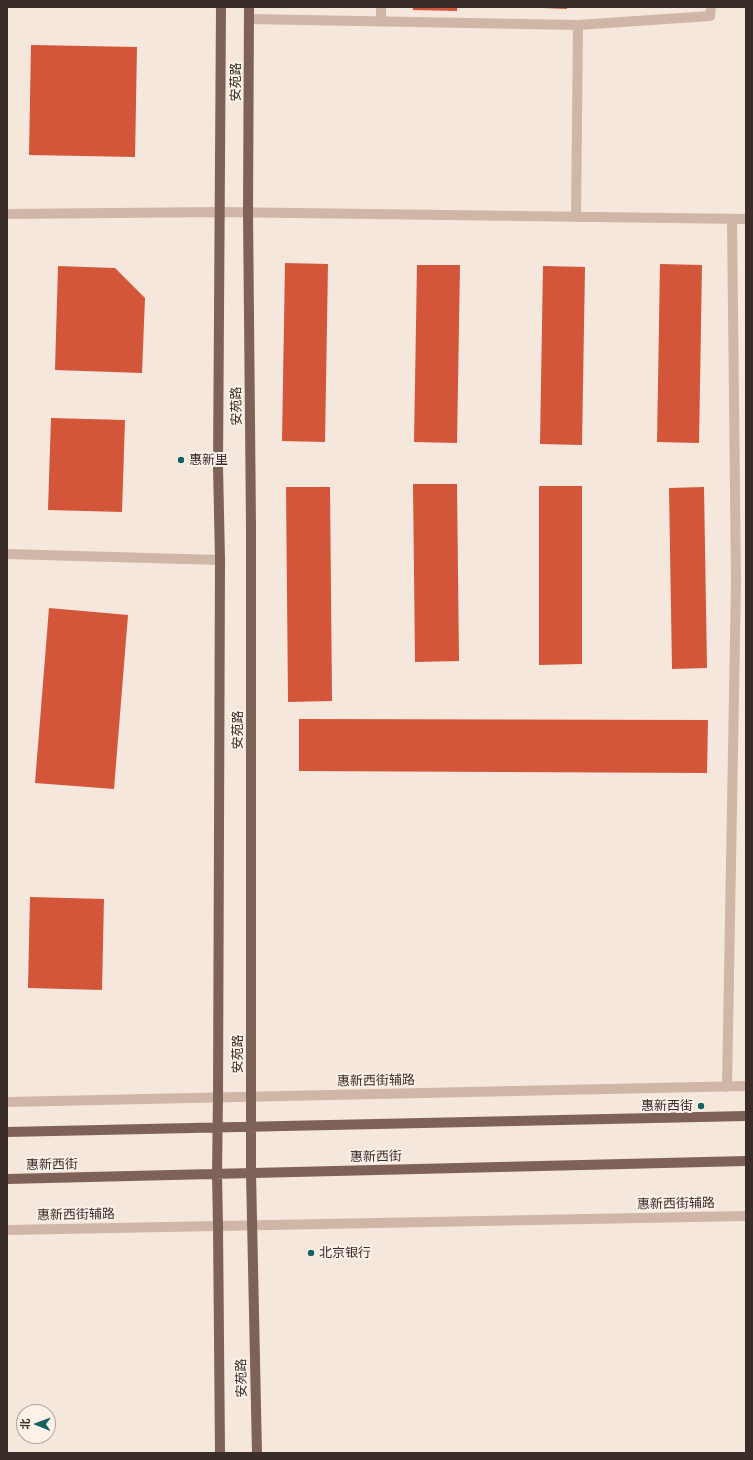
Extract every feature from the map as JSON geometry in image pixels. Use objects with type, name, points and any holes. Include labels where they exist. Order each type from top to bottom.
[{"type":"main road","name":"安苑路","points":[[220,1453],[217,1174],[220,560],[218,458],[221,7]]},
{"type":"main road","name":"安苑路","points":[[249,7],[248,212],[252,527],[251,1173],[256,1453]]},
{"type":"main road","points":[[7,1132],[746,1116]]},
{"type":"main road","name":"惠新西街","points":[[7,1178],[746,1161]]},
{"type":"street","points":[[381,7],[381,22]]},
{"type":"street","points":[[249,19],[578,25],[710,16],[711,7]]},
{"type":"street","points":[[576,217],[578,25]]},
{"type":"street","points":[[7,214],[248,212],[746,219]]},
{"type":"street","points":[[727,1087],[736,582],[732,219]]},
{"type":"street","points":[[7,554],[220,560]]},
{"type":"street","name":"惠新西街辅路","points":[[7,1102],[746,1086]]},
{"type":"street","name":"惠新西街辅路","points":[[7,1230],[746,1216]]},
{"type":"building","points":[[413,7],[457,7],[457,11],[413,10]]},
{"type":"building","points":[[567,7],[567,9],[543,8]]},
{"type":"building","points":[[31,45],[137,47],[135,157],[29,155]]},
{"type":"building","points":[[285,263],[328,264],[325,442],[282,441]]},
{"type":"building","points":[[660,264],[702,265],[699,443],[657,442]]},
{"type":"building","points":[[417,265],[460,265],[457,443],[414,442]]},
{"type":"building","points":[[58,266],[115,268],[145,298],[142,373],[55,370]]},
{"type":"building","points":[[543,266],[585,267],[582,445],[540,444]]},
{"type":"building","points":[[51,418],[125,420],[122,512],[48,510]]},
{"type":"building","points":[[413,484],[457,484],[459,661],[415,662]]},
{"type":"building","points":[[539,486],[582,486],[582,664],[539,665]]},
{"type":"building","points":[[286,487],[330,487],[332,701],[288,702]]},
{"type":"building","points":[[704,487],[707,668],[672,669],[669,488]]},
{"type":"building","points":[[49,608],[128,615],[114,789],[35,783]]},
{"type":"building","points":[[299,719],[708,720],[707,773],[299,771]]},
{"type":"building","points":[[30,897],[104,899],[102,990],[28,988]]},
{"type":"place","name":"惠新里","points":[[181,460]]},
{"type":"place","name":"惠新西街","points":[[701,1106]]},
{"type":"place","name":"北京银行","points":[[311,1253]]}]
